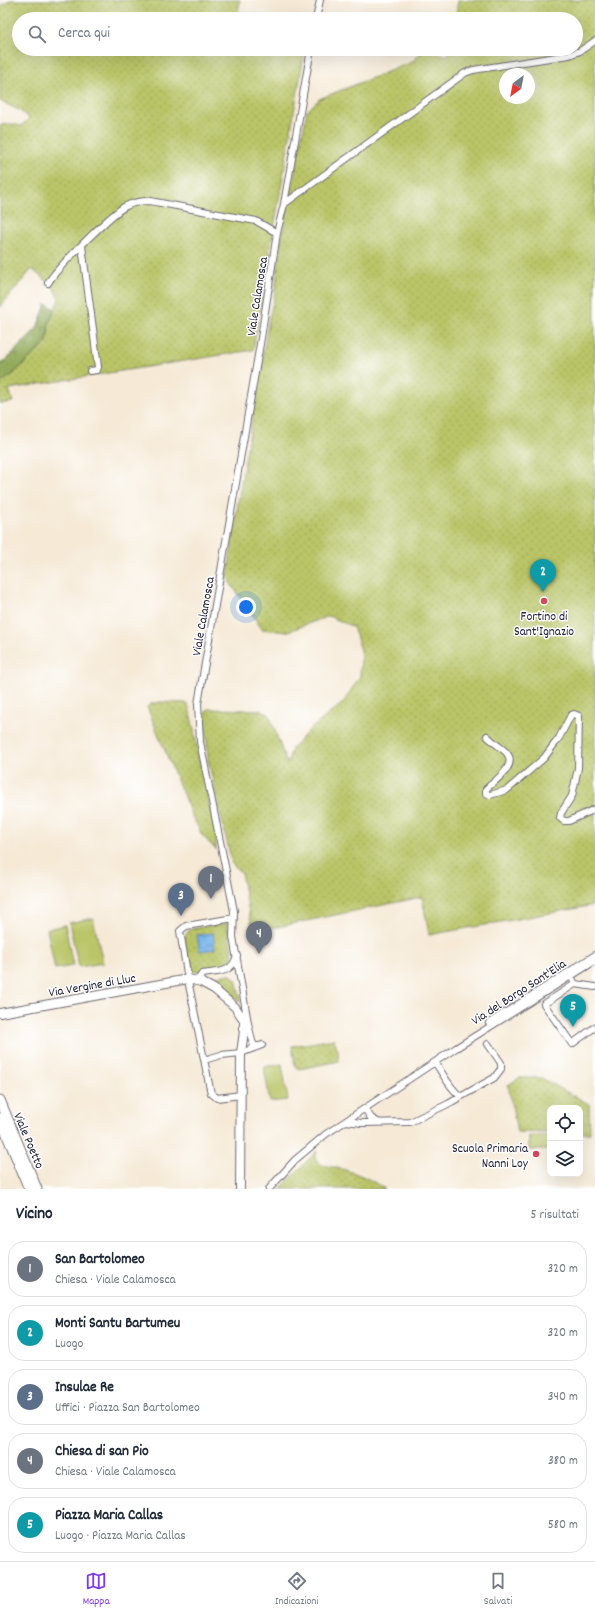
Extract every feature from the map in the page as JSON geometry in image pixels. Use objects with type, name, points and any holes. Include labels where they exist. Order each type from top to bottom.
[{"type":"main road","name":"Viale Poetto","points":[[0,1100],[37,1189]]},
{"type":"main road","name":"Viale Poetto","points":[[0,1118],[29,1189]]},
{"type":"street","points":[[317,12],[320,0]]},
{"type":"street","points":[[583,49],[595,41]]},
{"type":"street","name":"Viale Calamosca","points":[[241,1053],[260,1046],[254,1045],[246,1027],[237,956],[233,937],[233,903],[200,742],[198,704],[261,338],[277,233],[284,204],[310,56]]},
{"type":"street","points":[[284,204],[465,73],[479,69],[563,56]]},
{"type":"street","points":[[48,284],[82,246],[119,210],[142,201],[150,201],[256,221],[277,233]]},
{"type":"street","points":[[82,246],[98,367],[97,370],[90,371]]},
{"type":"street","points":[[487,736],[508,754],[509,766],[497,781],[487,788],[486,792],[487,794],[498,794],[507,790],[544,758],[559,738],[567,720],[571,715],[577,714],[580,719],[578,768],[572,796],[561,813],[560,818],[564,821],[569,821],[595,809]]},
{"type":"street","points":[[234,918],[186,926],[182,929],[181,936],[210,1089],[214,1096],[221,1098],[241,1095]]},
{"type":"street","name":"Via del Borgo Sant'Elia","points":[[271,1189],[279,1177],[307,1148],[456,1048],[540,997],[595,955]]},
{"type":"street","points":[[197,981],[202,974],[226,970],[232,967],[237,956]]},
{"type":"street","name":"Via del Borgo Sant'Elia","points":[[456,1048],[464,1040],[569,975],[595,961]]},
{"type":"street","points":[[569,975],[574,984]]},
{"type":"street","points":[[188,979],[201,982],[214,989],[235,1007],[244,1020],[246,1027],[241,1053],[240,1189]]},
{"type":"street","name":"Via Vergine di Lluc","points":[[0,1013],[188,979]]},
{"type":"street","points":[[544,1004],[574,984],[595,987]]},
{"type":"street","points":[[540,997],[572,1044],[595,1028]]},
{"type":"street","points":[[346,1122],[410,1122],[448,1104],[494,1078],[501,1069],[501,1063],[488,1044]]},
{"type":"street","points":[[204,1060],[221,1055],[241,1053]]},
{"type":"street","points":[[435,1062],[449,1082],[451,1089],[460,1096]]},
{"type":"street","points":[[365,1109],[372,1118],[378,1122]]},
{"type":"green space","points":[[10,0],[240,0],[238,12],[12,12],[12,56],[304,56],[253,350],[9,389],[13,402],[0,404],[0,383],[12,375],[47,342],[49,323],[59,299],[53,287],[32,269],[0,307],[0,125],[12,124],[21,126],[29,118],[19,110],[0,101],[0,7]]},
{"type":"green space","points":[[458,0],[595,0],[595,905],[429,935],[422,897],[253,932],[241,873],[232,864],[208,760],[205,714],[208,709],[261,710],[269,714],[287,764],[292,749],[309,730],[343,703],[360,676],[361,650],[353,627],[329,616],[286,632],[262,629],[227,578],[239,496],[269,318],[274,299],[281,240],[307,111],[319,99],[412,62],[418,56],[583,56],[583,12],[456,12]]},
{"type":"green space","points":[[46,304],[55,309],[49,323],[47,342],[12,375],[0,383],[0,363],[6,360],[37,328]]},
{"type":"green space","points":[[161,702],[186,703],[189,707],[216,836],[216,850],[202,835],[191,814],[147,707],[150,704]]},
{"type":"green space","points":[[93,918],[103,963],[79,967],[69,923]]},
{"type":"green space","points":[[227,923],[233,957],[227,967],[190,972],[184,937],[190,929]]},
{"type":"green space","points":[[65,925],[73,966],[55,969],[47,929]]},
{"type":"green space","points":[[229,974],[236,979],[241,1001],[239,1002],[214,978]]},
{"type":"green space","points":[[334,1039],[338,1050],[339,1061],[299,1069],[295,1066],[292,1046]]},
{"type":"green space","points":[[282,1064],[288,1100],[270,1102],[264,1067]]},
{"type":"green space","points":[[519,1078],[541,1078],[589,1104],[590,1133],[583,1133],[583,1105],[547,1105],[547,1133],[517,1132],[508,1085]]},
{"type":"green space","points":[[529,1136],[547,1136],[547,1150],[529,1150]]},
{"type":"green space","points":[[317,1151],[315,1158],[321,1165],[354,1173],[385,1189],[280,1189]]},
{"type":"water","points":[[213,933],[215,949],[200,951],[197,935]]},
{"type":"place","name":"Monti Santu Bartumeu","points":[[543,592]]},
{"type":"place","name":"Fortino di Sant'Ignazio","points":[[544,601]]},
{"type":"place","name":"San Bartolomeo","points":[[211,899]]},
{"type":"place","name":"Insulae Re","points":[[181,916]]},
{"type":"place","name":"Chiesa di san Pio","points":[[259,954]]},
{"type":"place","name":"Piazza Maria Callas","points":[[573,1027]]},
{"type":"place","name":"Scuola Primaria Nanni Loy","points":[[536,1154]]}]
